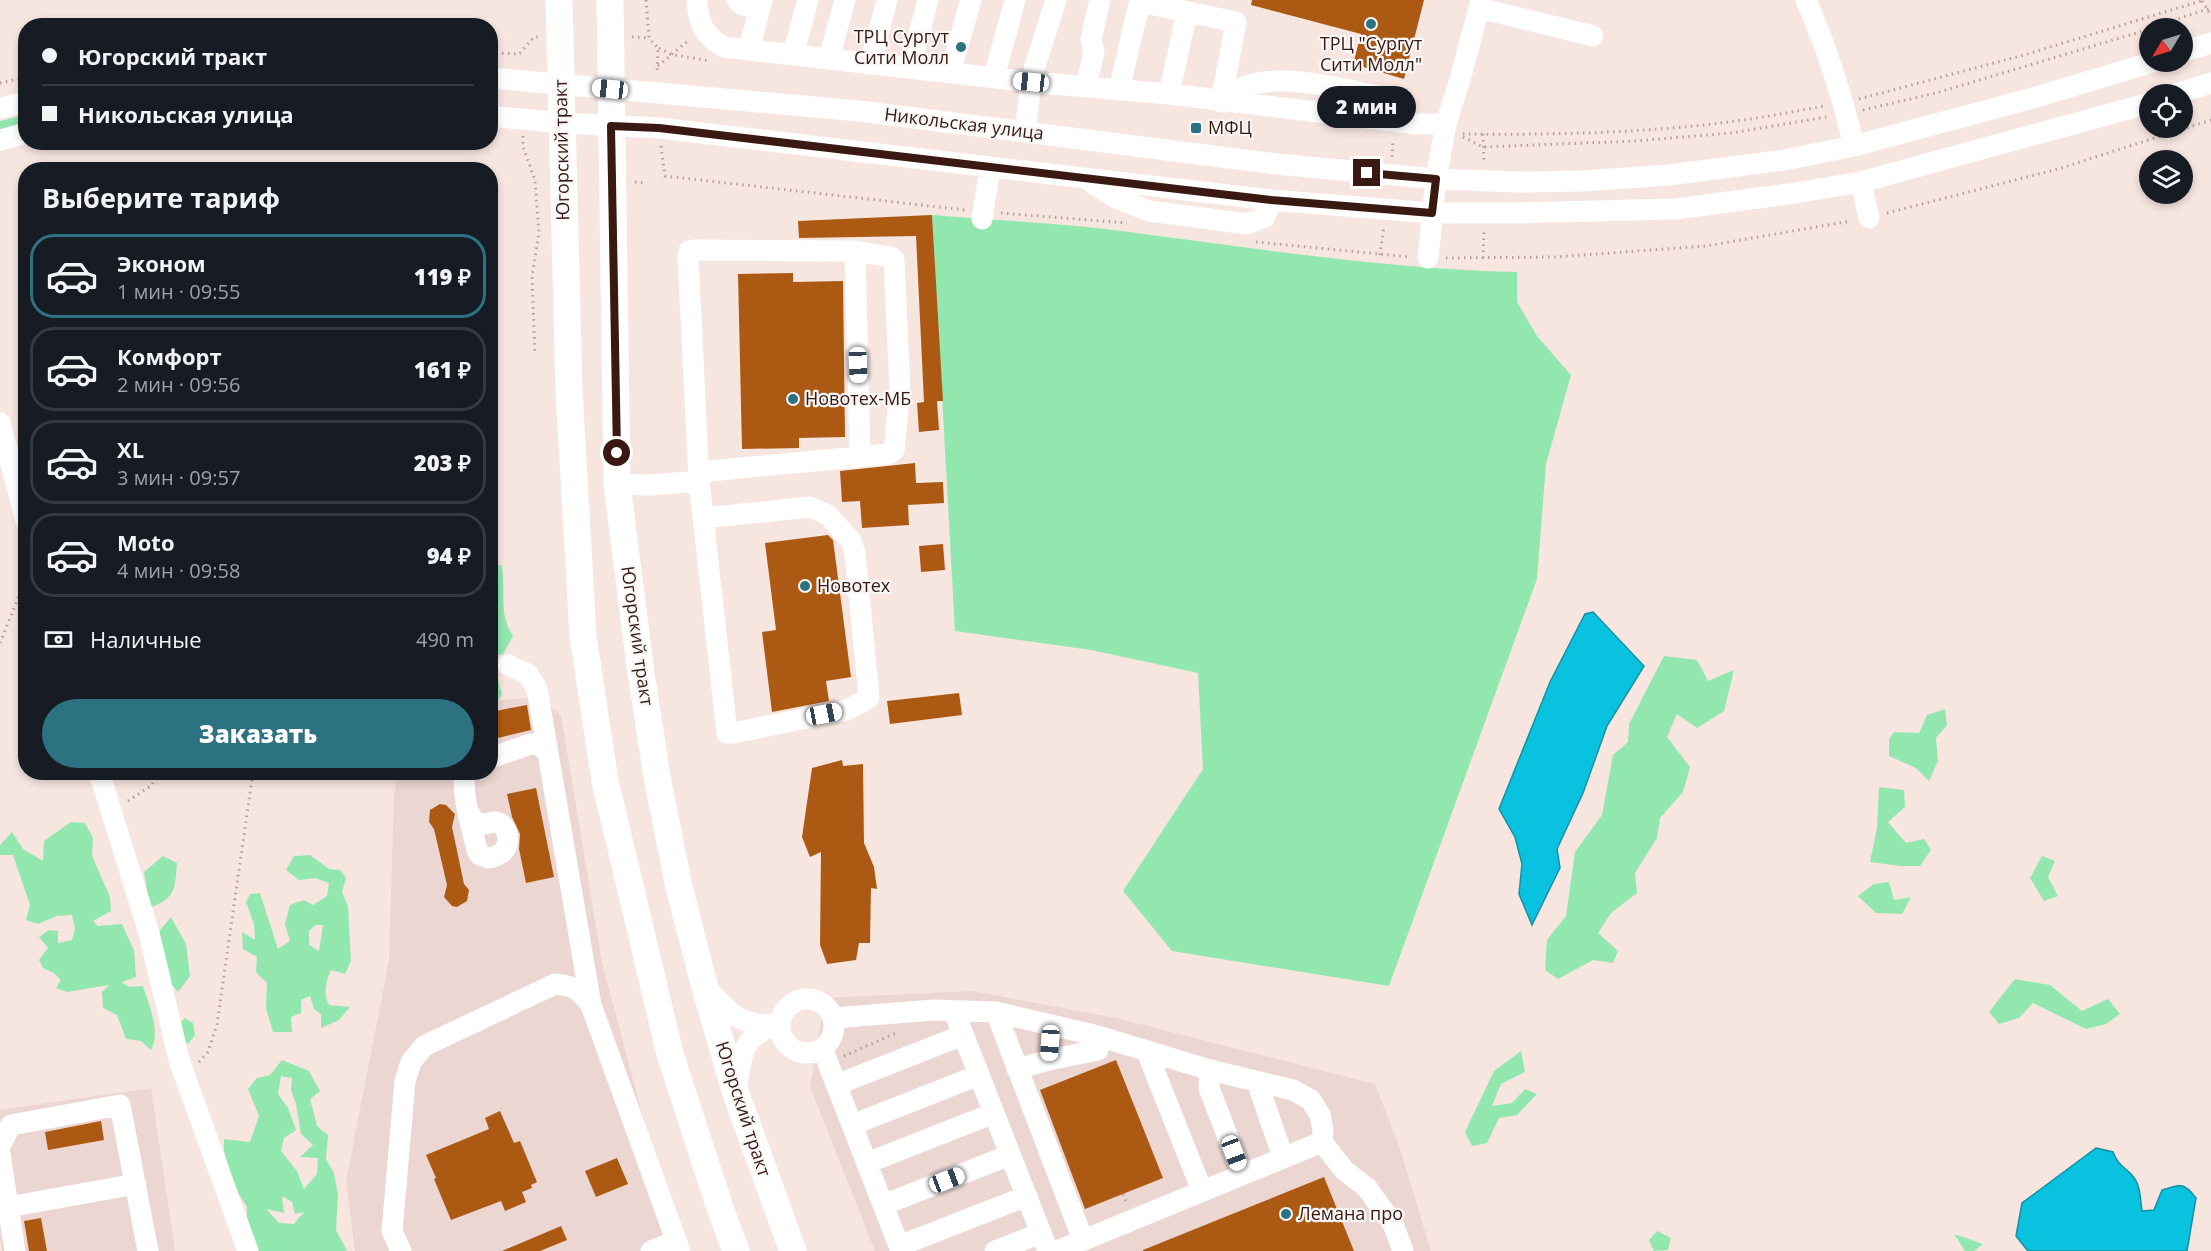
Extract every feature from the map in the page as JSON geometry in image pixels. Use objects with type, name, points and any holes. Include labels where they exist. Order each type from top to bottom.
[{"type":"main road","name":"Югорский тракт","points":[[559,0],[569,392],[583,636],[605,781],[670,1054],[736,1251]]},
{"type":"main road","name":"Югорский тракт","points":[[610,0],[618,484],[622,530],[657,777],[679,887],[704,984],[736,1094],[793,1251]]},
{"type":"street","points":[[697,0],[702,28],[713,41],[724,47],[910,69],[1033,76],[1086,86],[1170,94],[1451,129]]},
{"type":"street","points":[[737,0],[741,4],[760,5],[749,50]]},
{"type":"street","points":[[793,55],[808,0]]},
{"type":"street","points":[[829,60],[845,0]]},
{"type":"street","points":[[870,64],[887,0]]},
{"type":"street","points":[[910,69],[928,0]]},
{"type":"street","points":[[954,62],[970,0]]},
{"type":"street","points":[[998,66],[1015,0]]},
{"type":"street","points":[[1025,131],[1033,76],[1056,0]]},
{"type":"street","points":[[1086,86],[1094,52],[1090,39],[1100,0]]},
{"type":"street","points":[[1806,0],[1823,39],[1854,146]]},
{"type":"street","points":[[1119,90],[1140,1],[1236,22],[1221,102]]},
{"type":"street","points":[[1428,258],[1436,179],[1451,129],[1461,76],[1480,4],[1593,36]]},
{"type":"street","points":[[1170,94],[1188,12]]},
{"type":"street","points":[[2193,49],[2211,43]]},
{"type":"street","name":"Никольская улица","points":[[498,79],[860,111],[1277,165],[1436,179],[1518,182],[1669,175],[1785,160],[1854,146],[2033,98],[2139,66]]},
{"type":"street","points":[[1221,102],[1248,85],[1275,82],[1310,84],[1379,96]]},
{"type":"street","points":[[2193,88],[2211,83]]},
{"type":"street","points":[[0,108],[18,104]]},
{"type":"street","points":[[498,117],[659,128],[1271,200],[1432,213],[1518,213],[1676,209],[1862,182],[2139,105]]},
{"type":"street","points":[[0,140],[18,135]]},
{"type":"street","points":[[982,219],[990,168]]},
{"type":"street","points":[[1862,182],[1869,218]]},
{"type":"street","points":[[618,484],[651,485],[699,476],[888,454],[894,450],[900,390],[894,260],[887,255],[855,251],[688,251],[699,476],[728,733],[847,710],[869,698],[855,553],[851,541],[844,532],[828,515],[810,507],[704,518]]},
{"type":"street","points":[[855,251],[860,456]]},
{"type":"street","points":[[0,423],[18,491]]},
{"type":"street","points":[[508,665],[528,674],[537,689],[591,1005],[678,1246],[651,1251]]},
{"type":"street","points":[[498,755],[531,744],[539,745],[547,752]]},
{"type":"street","points":[[102,780],[149,933],[180,1063],[248,1251]]},
{"type":"street","points":[[463,780],[470,814]]},
{"type":"street","points":[[401,1251],[392,1231],[405,1081],[411,1062],[424,1046],[555,984],[571,986],[583,994],[591,1005]]},
{"type":"street","points":[[704,984],[731,1015],[741,1020],[777,1024]]},
{"type":"street","points":[[736,1094],[747,1041],[757,1033],[777,1024],[792,1004],[808,999],[823,1004],[833,1018],[833,1034],[822,1048],[807,1052],[798,1051],[791,1047],[777,1024]]},
{"type":"street","points":[[833,1018],[934,1010],[996,1012],[1098,1036],[1210,1070],[1293,1090],[1311,1100],[1320,1115],[1323,1130],[1322,1142],[1344,1170],[1367,1188],[1393,1224],[1403,1251]]},
{"type":"street","points":[[954,1011],[1045,1242],[995,1251]]},
{"type":"street","points":[[996,1012],[1083,1240]]},
{"type":"street","points":[[1049,1060],[1052,1026]]},
{"type":"street","points":[[836,1085],[963,1035]]},
{"type":"street","points":[[1017,1069],[1098,1050],[1098,1036]]},
{"type":"street","points":[[822,1048],[901,1249],[1027,1196]]},
{"type":"street","points":[[1147,1052],[1202,1191]]},
{"type":"street","points":[[1210,1070],[1209,1088],[1242,1174]]},
{"type":"street","points":[[852,1125],[979,1075]]},
{"type":"street","points":[[1257,1082],[1283,1157]]},
{"type":"street","points":[[0,1146],[11,1125],[120,1105],[148,1251]]},
{"type":"street","points":[[867,1163],[994,1113]]},
{"type":"street","points":[[1057,1251],[1322,1142]]},
{"type":"street","points":[[0,1154],[15,1251]]},
{"type":"street","points":[[883,1205],[1010,1155]]},
{"type":"street","points":[[8,1208],[136,1184]]},
{"type":"path","points":[[2201,0],[2210,7],[2211,16]]},
{"type":"path","points":[[2180,18],[2210,7]]},
{"type":"path","points":[[1451,129],[1483,147],[1635,141],[1731,133],[1846,113],[1936,93],[2139,32]]},
{"type":"path","points":[[0,83],[18,78]]},
{"type":"path","points":[[535,355],[532,276],[539,233],[536,180]]},
{"type":"path","points":[[0,643],[18,598]]},
{"type":"path","points":[[109,804],[130,801],[152,785],[154,780]]},
{"type":"path","points":[[180,1063],[201,1062],[208,1052],[217,1024],[252,780]]},
{"type":"shaded area","points":[[539,697],[561,715],[602,963],[644,1121],[691,1251],[355,1251],[346,1181],[389,961],[394,795],[397,780],[498,780],[498,700]]},
{"type":"shaded area","points":[[972,991],[1116,1018],[1375,1084],[1400,1149],[1431,1251],[875,1251],[810,1087],[825,998]]},
{"type":"shaded area","points":[[151,1088],[175,1251],[2,1251],[0,1238],[0,1110]]},
{"type":"green space","points":[[18,117],[18,127],[0,131],[0,121]]},
{"type":"green space","points":[[932,215],[1114,230],[1416,267],[1517,272],[1517,302],[1537,336],[1571,375],[1546,464],[1537,579],[1389,986],[1172,951],[1123,891],[1203,769],[1198,673],[1091,650],[955,631]]},
{"type":"green space","points":[[498,565],[502,566],[504,611],[513,636],[503,654],[498,655]]},
{"type":"green space","points":[[1664,656],[1697,660],[1708,681],[1734,670],[1724,711],[1697,728],[1677,714],[1667,737],[1690,767],[1683,792],[1660,818],[1657,838],[1635,873],[1637,893],[1611,913],[1598,933],[1618,951],[1613,963],[1593,960],[1558,979],[1545,970],[1547,940],[1566,916],[1575,852],[1602,815],[1613,755],[1628,742],[1629,724]]},
{"type":"green space","points":[[498,680],[502,694],[498,701]]},
{"type":"green space","points":[[1945,709],[1947,725],[1936,738],[1938,761],[1929,781],[1916,768],[1889,756],[1889,739],[1894,732],[1919,733],[1927,715]]},
{"type":"green space","points":[[1879,787],[1904,790],[1905,807],[1888,822],[1906,843],[1924,839],[1931,850],[1920,866],[1870,862],[1877,828]]},
{"type":"green space","points":[[71,822],[85,823],[93,838],[92,856],[110,897],[111,911],[93,921],[98,926],[122,924],[134,951],[136,977],[122,982],[129,987],[143,986],[151,1010],[155,1035],[151,1050],[141,1041],[126,1039],[117,1015],[103,1008],[102,992],[109,985],[67,992],[56,988],[61,980],[54,973],[43,968],[39,960],[48,948],[39,937],[49,930],[58,931],[58,943],[72,940],[75,929],[72,915],[57,916],[38,924],[26,920],[30,905],[13,855],[0,855],[0,845],[12,832],[23,849],[43,861],[44,841]]},
{"type":"green space","points":[[310,855],[329,869],[340,870],[346,878],[342,892],[348,907],[351,961],[345,974],[331,970],[326,992],[329,1005],[350,1007],[339,1020],[321,1028],[321,1014],[314,1009],[310,996],[301,1000],[301,1013],[291,1017],[292,1032],[273,1032],[266,1008],[267,983],[256,972],[257,957],[243,949],[242,932],[255,940],[254,924],[246,902],[250,894],[260,893],[278,949],[290,941],[285,924],[290,905],[304,900],[313,905],[327,896],[329,883],[315,878],[299,880],[286,870],[294,856]],"holes":[[[315,925],[323,925],[319,951],[309,945],[309,931]]]},
{"type":"green space","points":[[163,856],[177,863],[174,889],[162,902],[144,910],[147,890],[144,872]]},
{"type":"green space","points":[[2042,856],[2055,861],[2048,877],[2058,896],[2044,901],[2030,878]]},
{"type":"green space","points":[[1889,882],[1894,900],[1911,897],[1902,914],[1876,913],[1858,896],[1874,884]]},
{"type":"green space","points":[[171,917],[186,944],[190,976],[178,992],[164,975],[157,934]]},
{"type":"green space","points":[[2015,979],[2050,985],[2082,1011],[2108,999],[2120,1014],[2106,1024],[2086,1029],[2033,1003],[2019,1018],[1999,1024],[1989,1012]]},
{"type":"green space","points":[[185,1018],[193,1023],[195,1035],[188,1044],[178,1036],[180,1023]]},
{"type":"green space","points":[[1521,1051],[1525,1072],[1501,1084],[1492,1106],[1512,1103],[1525,1089],[1537,1094],[1517,1115],[1499,1118],[1487,1143],[1472,1146],[1465,1132],[1494,1071]]},
{"type":"green space","points":[[282,1060],[309,1071],[320,1091],[310,1099],[317,1126],[328,1135],[326,1159],[334,1173],[338,1195],[336,1230],[347,1251],[246,1251],[247,1207],[234,1187],[224,1151],[224,1139],[250,1142],[259,1116],[248,1089],[257,1078],[270,1075]],"holes":[[[281,1076],[292,1078],[291,1090],[301,1134],[313,1145],[300,1157],[318,1158],[317,1174],[304,1189],[297,1171],[281,1151],[284,1138],[296,1130],[288,1108],[278,1094]],[[282,1196],[292,1202],[295,1214],[304,1212],[294,1224],[279,1223],[266,1209],[284,1213]]]},
{"type":"green space","points":[[1657,1231],[1671,1238],[1668,1250],[1654,1251],[1649,1240]]},
{"type":"green space","points":[[1954,1234],[1983,1244],[1974,1251],[1965,1251]]},
{"type":"water","points":[[1593,612],[1644,666],[1607,726],[1583,793],[1557,849],[1560,868],[1532,925],[1519,894],[1522,864],[1515,837],[1499,809],[1550,682],[1585,614]]},
{"type":"water","points":[[2096,1148],[2113,1152],[2137,1182],[2142,1211],[2154,1210],[2162,1190],[2173,1186],[2185,1187],[2192,1193],[2196,1198],[2187,1251],[2028,1251],[2016,1236],[2022,1203]]},
{"type":"building","name":"ТРЦ \"Сургут Сити Молл\"","points":[[1252,0],[1424,0],[1404,79],[1353,64],[1361,34],[1251,5]]},
{"type":"building","points":[[932,215],[943,401],[937,401],[939,430],[919,432],[917,403],[924,402],[916,236],[799,238],[798,221]]},
{"type":"building","name":"Новотех-МБ","points":[[793,273],[793,282],[843,281],[845,437],[799,438],[799,448],[742,449],[738,274]]},
{"type":"building","points":[[915,463],[916,483],[943,482],[944,503],[908,505],[909,525],[862,528],[860,501],[842,502],[840,471]]},
{"type":"building","name":"Новотех","points":[[828,535],[833,540],[851,677],[826,681],[829,701],[772,712],[762,632],[776,630],[765,543]]},
{"type":"building","points":[[943,544],[945,570],[921,572],[919,546]]},
{"type":"building","points":[[959,693],[962,715],[890,724],[887,701]]},
{"type":"building","points":[[527,705],[531,730],[498,738],[498,710]]},
{"type":"building","points":[[842,760],[843,766],[863,764],[864,843],[874,867],[877,889],[871,888],[870,943],[859,943],[856,960],[827,964],[820,945],[821,852],[810,857],[802,837],[812,768]]},
{"type":"building","points":[[536,788],[554,877],[526,883],[519,849],[520,834],[512,817],[507,794]]},
{"type":"building","points":[[440,804],[446,805],[455,814],[452,827],[464,884],[469,890],[467,901],[457,907],[452,906],[444,897],[447,885],[434,829],[429,822],[430,810]]},
{"type":"building","points":[[1116,1060],[1163,1178],[1085,1209],[1040,1090]]},
{"type":"building","points":[[500,1111],[514,1143],[520,1141],[537,1182],[531,1185],[532,1188],[522,1192],[526,1202],[505,1211],[501,1201],[451,1220],[426,1155],[489,1129],[485,1118]]},
{"type":"building","points":[[101,1121],[104,1140],[48,1150],[45,1132]]},
{"type":"building","points":[[617,1158],[628,1184],[596,1197],[585,1171]]},
{"type":"building","name":"Лемана про","points":[[1324,1177],[1354,1251],[1143,1251],[1143,1250]]},
{"type":"building","points":[[41,1218],[47,1251],[29,1251],[24,1221]]},
{"type":"building","points":[[561,1226],[567,1240],[540,1251],[502,1251]]},
{"type":"place","name":"ТРЦ \"Сургут Сити Молл\"","points":[[1371,24]]},
{"type":"place","name":"ТРЦ Сургут Сити Молл","points":[[961,47]]},
{"type":"place","name":"МФЦ","points":[[1196,128]]},
{"type":"place","name":"Новотех-МБ","points":[[793,399]]},
{"type":"place","name":"Новотех","points":[[805,586]]},
{"type":"place","name":"Лемана про","points":[[1286,1214]]},
{"type":"route","points":[[617,453],[611,126],[659,128],[1271,200],[1432,213],[1436,179],[1367,173]]}]
